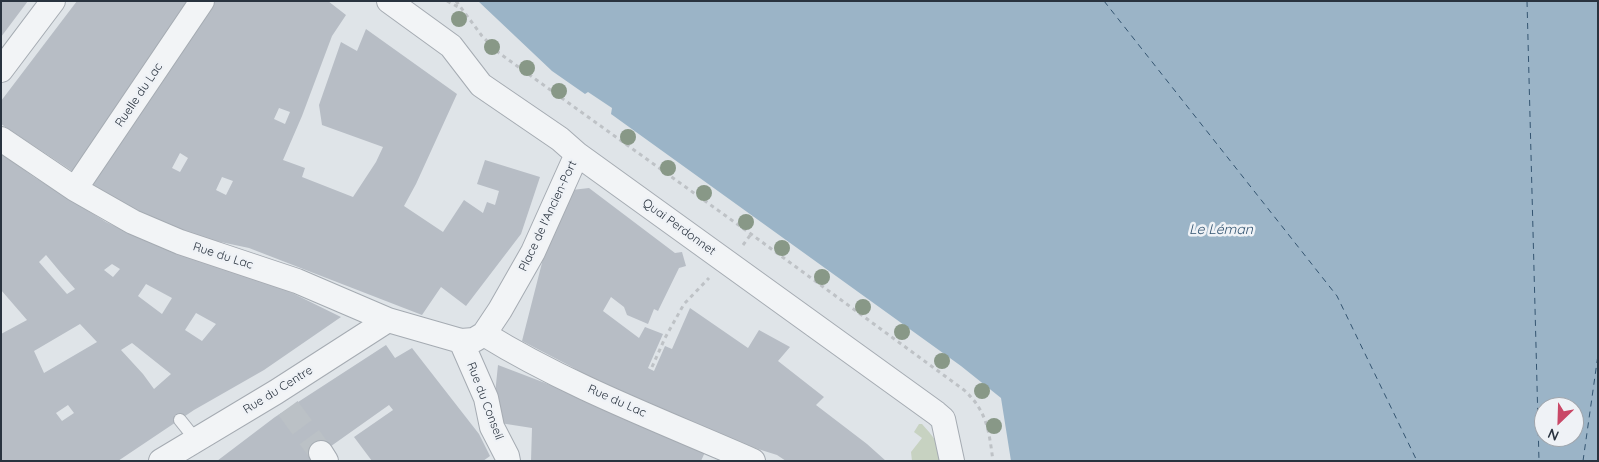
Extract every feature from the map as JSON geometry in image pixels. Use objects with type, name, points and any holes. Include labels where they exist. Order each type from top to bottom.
[{"type":"street","points":[[1,70],[52,1]]},
{"type":"street","name":"Ruelle du Lac","points":[[75,189],[202,1]]},
{"type":"street","name":"Quai Perdonnet","points":[[389,1],[452,46],[482,85],[560,139],[577,154],[936,413],[943,419],[952,461]]},
{"type":"street","name":"Rue du Lac","points":[[1,139],[75,189],[133,222],[180,242],[297,281],[388,320],[461,341]]},
{"type":"street","name":"Place de l'Ancien-Port","points":[[484,334],[533,252],[577,154]]},
{"type":"street","name":"Rue du Centre","points":[[167,460],[196,440],[282,400],[388,320]]},
{"type":"street","points":[[461,341],[474,340],[484,334]]},
{"type":"street","name":"Rue du Lac","points":[[484,334],[513,352],[613,402],[636,410],[753,461]]},
{"type":"street","name":"Rue du Conseil","points":[[461,341],[486,398],[492,427],[505,459]]},
{"type":"lane","points":[[180,420],[196,440]]},
{"type":"path","points":[[447,1],[460,8]]},
{"type":"path","points":[[456,1],[482,36],[499,53],[964,390],[973,398],[985,418],[993,461]]},
{"type":"path","points":[[652,368],[665,338],[684,304],[706,281],[723,259]]},
{"type":"green space","points":[[919,424],[922,424],[936,441],[944,461],[912,461],[911,452],[922,438],[914,432]]},
{"type":"water","name":"Le Léman","points":[[478,1],[1598,1],[1598,461],[1011,461],[1001,398],[961,366],[611,114],[612,108],[588,92],[585,94],[552,71]]},
{"type":"building","points":[[1,1],[28,1],[1,37]]},
{"type":"building","points":[[77,1],[190,1],[75,173],[1,124],[1,101]]},
{"type":"building","points":[[211,1],[328,1],[346,15],[332,36],[302,116],[283,160],[305,168],[302,177],[353,197],[376,162],[383,147],[322,125],[319,105],[341,42],[357,51],[366,29],[457,94],[404,206],[443,232],[464,200],[483,213],[487,202],[495,205],[499,191],[477,184],[485,160],[540,177],[521,234],[466,306],[441,287],[422,315],[249,248],[183,234],[139,216],[141,212],[89,185]],"holes":[[[279,108],[290,112],[285,124],[274,119]],[[180,153],[188,158],[180,172],[172,168]],[[222,177],[233,181],[226,195],[216,190]]]},
{"type":"building","points":[[1,153],[34,177],[106,222],[129,233],[282,288],[341,317],[264,370],[194,410],[118,461],[1,461],[1,334],[27,320],[1,290]],"holes":[[[46,255],[75,289],[67,294],[39,262]],[[112,264],[120,269],[113,277],[104,270]],[[146,284],[172,298],[162,314],[138,296]],[[196,313],[216,324],[202,341],[185,330]],[[80,324],[97,342],[44,373],[34,351]],[[132,343],[171,374],[154,389],[121,350]],[[68,405],[74,413],[62,421],[56,413]]]},
{"type":"building","points":[[589,188],[675,253],[682,252],[686,266],[679,268],[658,311],[654,309],[648,324],[627,315],[624,307],[611,297],[603,311],[639,338],[645,327],[663,334],[648,368],[654,371],[665,346],[672,349],[690,308],[748,348],[759,330],[790,347],[778,361],[824,397],[816,405],[886,461],[786,461],[777,455],[739,443],[616,393],[522,341],[545,251],[572,190]]},
{"type":"building","points":[[386,345],[395,358],[412,348],[479,434],[490,456],[483,461],[372,461],[354,437],[393,410],[389,405],[310,461],[217,461],[275,417]]},
{"type":"building","points":[[498,365],[561,389],[706,450],[701,461],[531,461],[532,428],[500,423],[495,394]]},
{"type":"ferry route","points":[[1104,1],[1337,296],[1417,461]]},
{"type":"ferry route","points":[[1527,1],[1539,461]]},
{"type":"ferry route","points":[[1583,461],[1598,355]]},
{"type":"tunnel","points":[[288,408],[321,453]]}]
